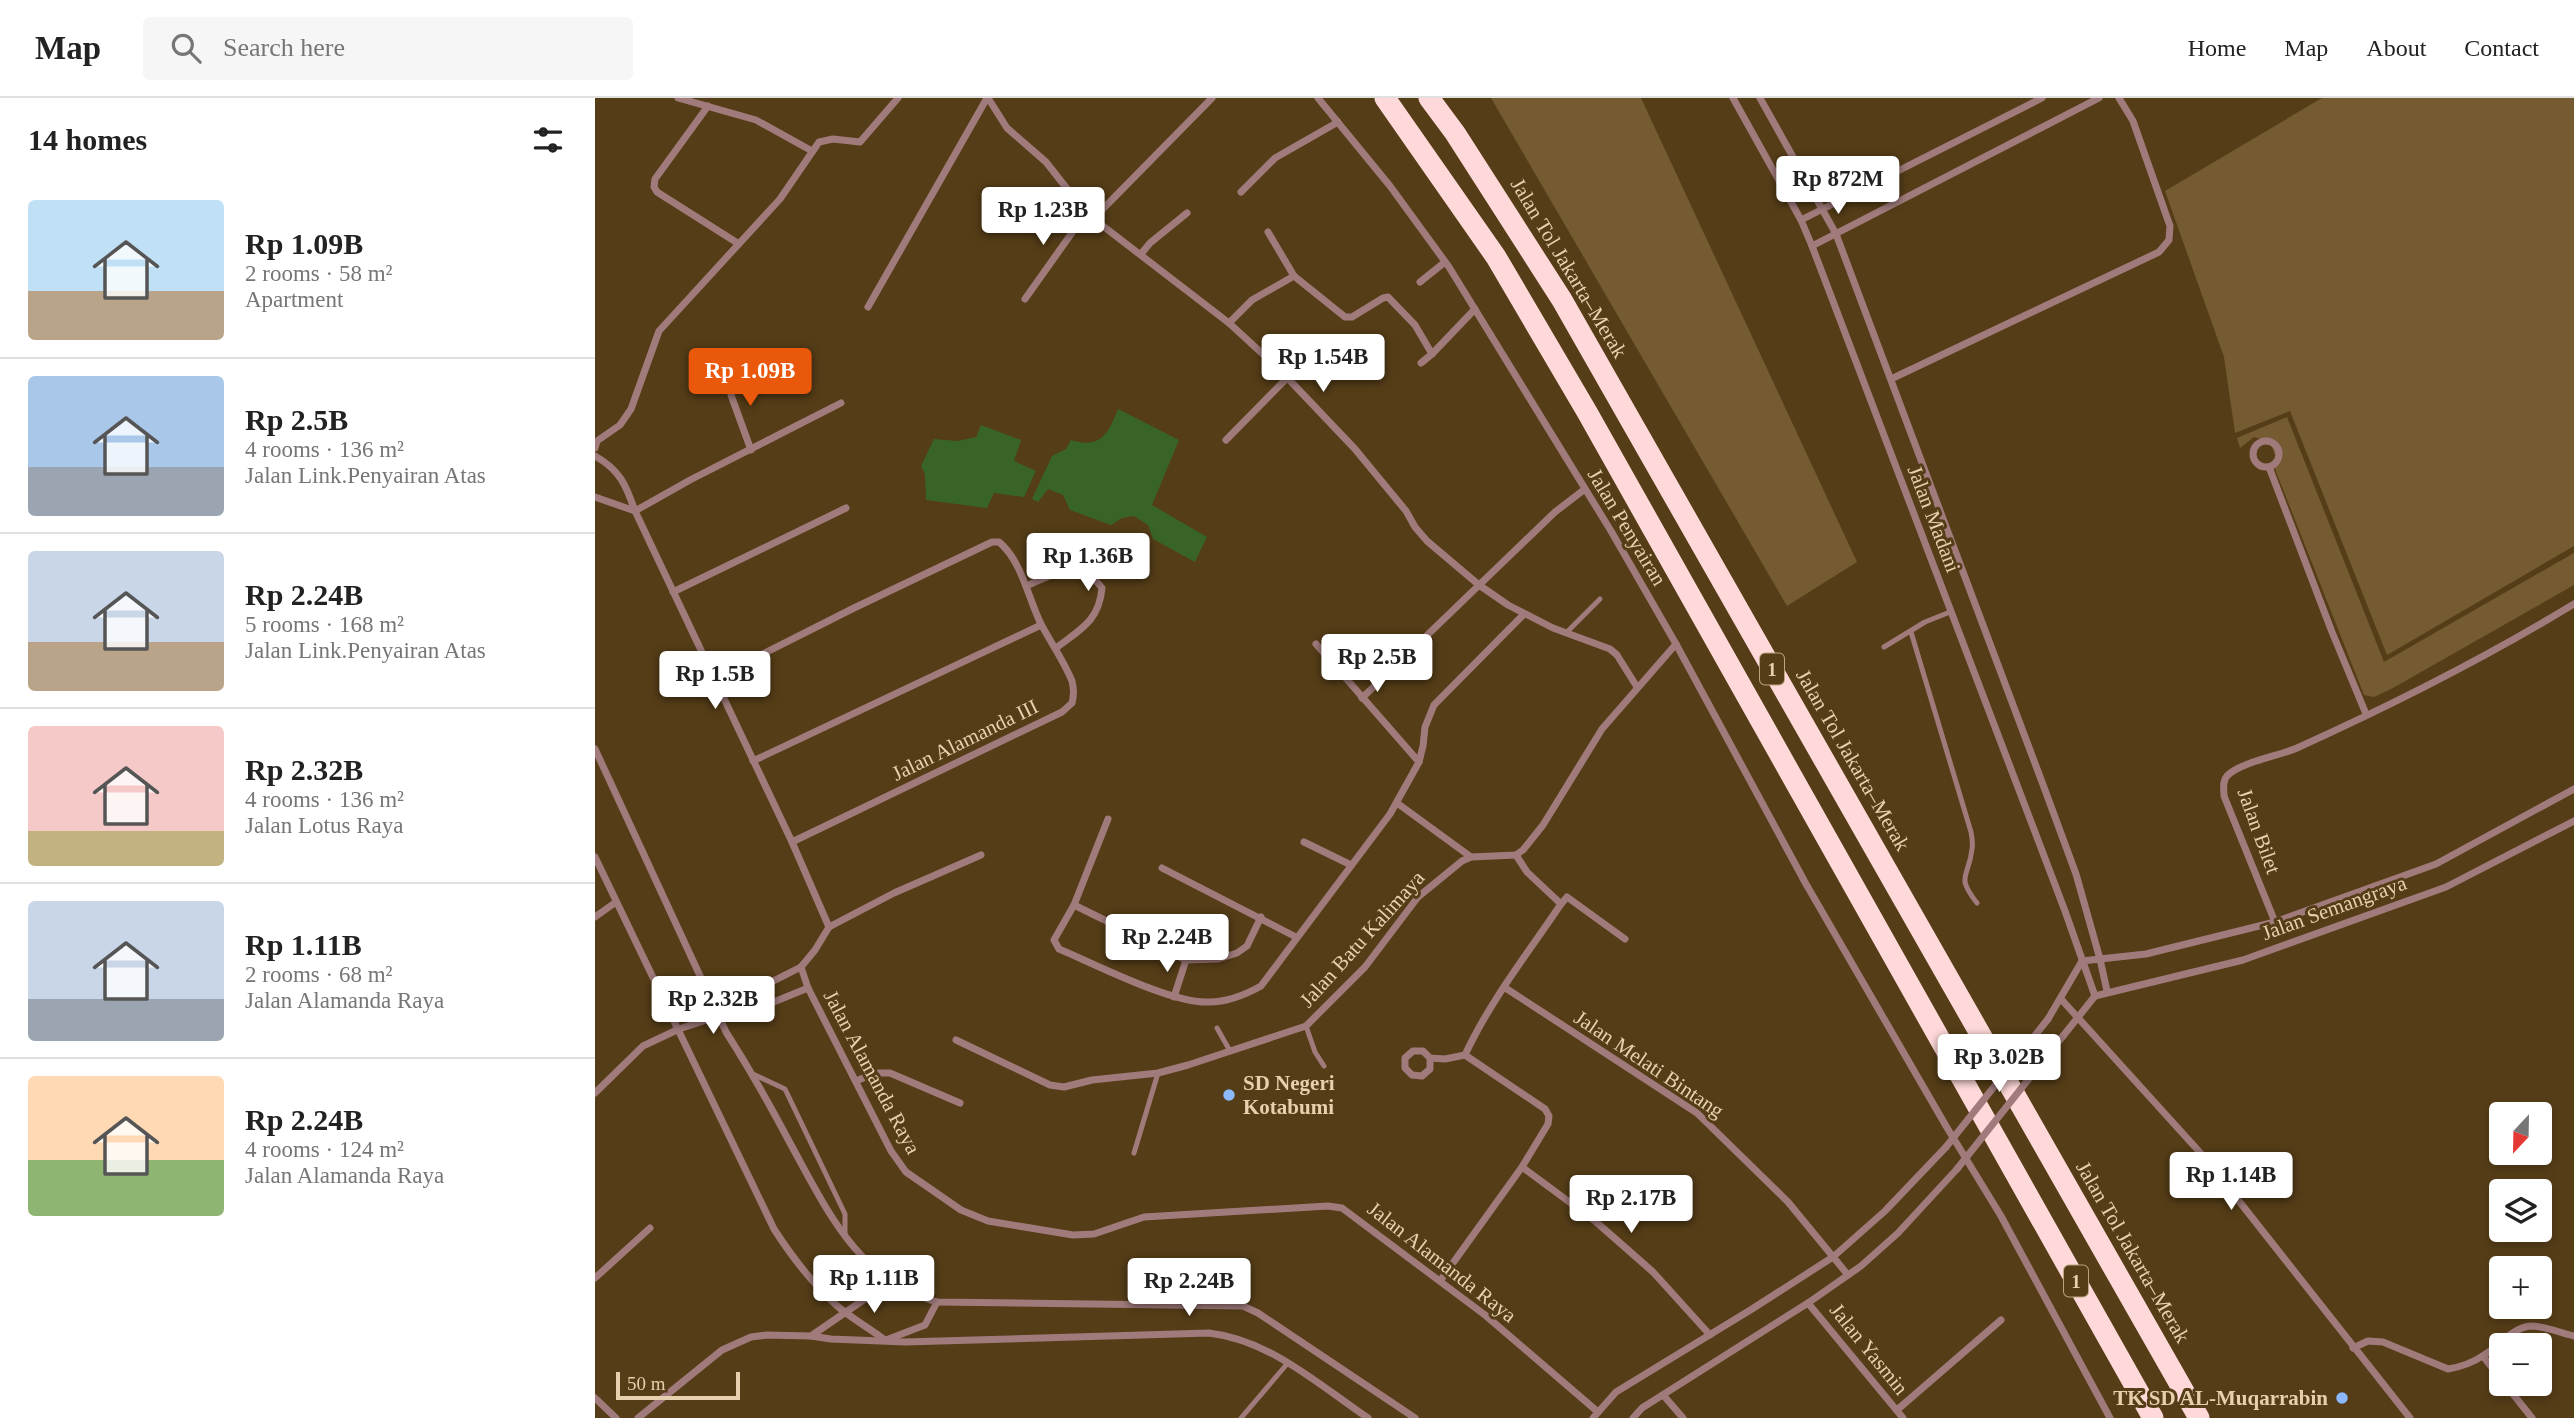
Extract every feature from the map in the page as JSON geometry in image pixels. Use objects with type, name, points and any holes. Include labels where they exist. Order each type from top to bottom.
[{"type":"highway","name":"1","points":[[1385,98],[1496,257],[1587,412],[2153,1418]]},
{"type":"highway","name":"Jalan Tol Jakarta–Merak","points":[[1429,98],[1455,133],[1562,300],[2201,1418]]},
{"type":"street","points":[[678,98],[756,120],[812,151]]},
{"type":"street","points":[[596,443],[620,425],[631,409],[659,331],[780,199],[812,151],[824,140],[855,143],[865,139],[898,98]]},
{"type":"street","points":[[868,307],[988,98],[1007,128],[1046,162],[1086,213],[1229,323],[1287,378],[1355,449],[1406,511],[1420,534],[1479,585],[1524,614],[1610,649],[1637,687]]},
{"type":"street","points":[[1093,219],[1212,98]]},
{"type":"street","name":"Jalan Penyairan","points":[[1318,98],[1390,186],[1445,262],[1585,489],[1675,644],[1806,884],[2001,1216],[2110,1418]]},
{"type":"street","name":"Jalan Madani","points":[[1733,98],[1801,220],[1812,246],[2095,996]]},
{"type":"street","name":"Jalan Madani","points":[[1760,98],[1820,210],[1836,234],[2076,874],[2107,991]]},
{"type":"street","points":[[1801,220],[2042,98]]},
{"type":"street","points":[[1812,246],[2099,98]]},
{"type":"street","points":[[1891,379],[2159,252],[2169,240],[2170,226],[2147,159],[2133,121],[2119,98]]},
{"type":"street","points":[[708,106],[655,179],[654,187],[657,192],[739,244]]},
{"type":"street","points":[[1241,192],[1275,158],[1338,122]]},
{"type":"street","points":[[1025,299],[1086,213]]},
{"type":"street","points":[[1141,254],[1187,213]]},
{"type":"street","points":[[1268,232],[1294,276],[1349,318],[1388,297],[1415,325],[1432,354]]},
{"type":"street","points":[[1420,282],[1445,262]]},
{"type":"street","points":[[1229,323],[1252,300],[1294,276]]},
{"type":"street","points":[[1421,363],[1475,309]]},
{"type":"street","points":[[731,370],[731,395],[751,450]]},
{"type":"street","points":[[1226,440],[1287,378]]},
{"type":"street","points":[[635,512],[690,480],[841,403]]},
{"type":"street","points":[[595,456],[604,461],[625,482],[635,512],[792,842],[829,928]]},
{"type":"street","points":[[2269,467],[2332,632],[2367,714]]},
{"type":"street","points":[[1362,698],[1555,512],[1585,489]]},
{"type":"street","points":[[595,497],[635,512]]},
{"type":"street","points":[[673,592],[846,508]]},
{"type":"street","name":"Jalan Alamanda III","points":[[715,678],[992,542],[1003,545],[1026,586],[1041,625],[1056,648],[1074,689],[1072,703],[1062,712],[792,842]]},
{"type":"street","points":[[1026,586],[1064,570],[1084,571],[1103,588],[1098,611],[1090,622],[1056,648]]},
{"type":"street","name":"Jalan Bilet","points":[[2275,922],[2224,796],[2225,779],[2237,769],[2294,749],[2434,683],[2574,604]]},
{"type":"street","points":[[1108,819],[1074,905],[1054,940],[1059,948],[1174,997],[1209,1002],[1238,997],[1261,986],[1397,803],[1419,762],[1425,727],[1434,705],[1524,614]]},
{"type":"street","points":[[753,761],[1041,625]]},
{"type":"street","points":[[1316,643],[1419,762]]},
{"type":"street","points":[[1397,803],[1471,857],[1516,855],[1543,825],[1602,729],[1675,644]]},
{"type":"street","points":[[595,749],[719,1018],[753,1074],[834,1223],[859,1255],[904,1290],[937,1302],[1243,1306],[1258,1313],[1415,1418]]},
{"type":"street","name":"Jalan Semangraya","points":[[2082,961],[2146,954],[2275,922],[2437,864],[2574,789]]},
{"type":"street","name":"Jalan Semangraya","points":[[2095,996],[2243,960],[2446,887],[2574,821]]},
{"type":"street","points":[[1304,842],[1351,865]]},
{"type":"street","points":[[595,1093],[643,1046],[679,1029],[719,1018],[728,1013],[732,1002],[801,967],[829,928],[894,893],[981,855]]},
{"type":"street","points":[[1516,855],[1527,872],[1561,904]]},
{"type":"street","name":"Jalan Batu Kalimaya","points":[[956,1041],[1056,1087],[1158,1073],[1306,1026],[1364,967],[1418,897],[1462,861],[1471,857]]},
{"type":"street","points":[[596,861],[774,1229],[797,1263],[846,1312],[886,1340]]},
{"type":"street","points":[[1162,868],[1296,937]]},
{"type":"street","points":[[1465,1055],[1475,1033],[1504,986],[1567,897],[1625,939]]},
{"type":"street","points":[[595,917],[616,902]]},
{"type":"street","points":[[1074,905],[1186,960],[1218,958],[1237,953],[1247,946],[1261,917]]},
{"type":"street","points":[[1174,997],[1186,960]]},
{"type":"street","points":[[1595,1415],[1616,1392],[1833,1257],[1885,1211],[1946,1147],[2047,1019],[2082,961]]},
{"type":"street","name":"Jalan Alamanda Raya","points":[[801,967],[891,1151],[906,1172],[961,1210],[988,1221],[1073,1235],[1094,1234],[1144,1217],[1328,1206],[1342,1208],[1485,1315],[1595,1415]]},
{"type":"street","name":"Jalan Melati Bintang","points":[[1504,986],[1697,1113],[1788,1202],[1848,1275]]},
{"type":"street","points":[[728,1013],[739,1016],[809,988]]},
{"type":"street","points":[[1633,1418],[1641,1408],[1808,1303],[1848,1275],[1898,1233],[1957,1169],[2095,996]]},
{"type":"street","points":[[2061,999],[2213,1167],[2410,1418]]},
{"type":"street","points":[[1430,1059],[1465,1055],[1545,1109],[1549,1116],[1548,1124],[1522,1167],[1440,1281]]},
{"type":"street","points":[[856,1081],[875,1073],[890,1073],[960,1103]]},
{"type":"street","points":[[1522,1167],[1595,1221],[1653,1272],[1710,1335]]},
{"type":"street","points":[[595,1278],[650,1228]]},
{"type":"street","points":[[811,1336],[891,1281]]},
{"type":"street","points":[[886,1340],[925,1325],[937,1302]]},
{"type":"street","name":"Jalan Yasmin","points":[[1808,1303],[1903,1418]]},
{"type":"street","points":[[1897,1410],[2001,1320]]},
{"type":"street","points":[[2353,1348],[2368,1341],[2383,1342],[2448,1369],[2457,1368],[2483,1356],[2516,1331],[2528,1326],[2574,1336]]},
{"type":"street","points":[[643,1416],[722,1350],[736,1342],[767,1335],[905,1342],[1209,1333],[1247,1341],[1266,1350],[1369,1418]]},
{"type":"street","points":[[2483,1356],[2489,1363]]},
{"type":"street","points":[[1664,1396],[1683,1418]]},
{"type":"street","points":[[2515,1396],[2532,1418]]},
{"type":"street","points":[[595,1398],[615,1418]]},
{"type":"lane","points":[[1567,632],[1600,599]]},
{"type":"lane","points":[[1884,647],[1926,622],[1950,612]]},
{"type":"lane","points":[[1910,632],[1971,832],[1972,850],[1964,880],[1966,889],[1977,903]]},
{"type":"lane","points":[[1306,1026],[1315,1052],[1324,1066]]},
{"type":"lane","points":[[1217,1028],[1230,1051]]},
{"type":"lane","points":[[1134,1153],[1158,1073]]},
{"type":"lane","points":[[753,1074],[785,1088],[845,1214],[845,1239]]},
{"type":"lane","points":[[1241,1418],[1287,1364]]},
{"type":"shaded area","points":[[1491,98],[1641,98],[1857,562],[1787,606]]},
{"type":"shaded area","points":[[2322,98],[2574,98],[2574,546],[2387,655],[2290,411],[2235,433],[2224,357],[2165,191]]},
{"type":"shaded area","points":[[1118,409],[1179,440],[1152,505],[1207,537],[1195,562],[1153,539],[1148,525],[1134,516],[1122,518],[1111,525],[1070,510],[1063,495],[1048,489],[1038,502],[1032,499],[1052,456],[1066,449],[1071,440],[1089,443],[1102,438]]},
{"type":"shaded area","points":[[2287,417],[2384,662],[2574,553],[2574,585],[2393,688],[2374,697],[2364,695],[2273,464],[2276,458],[2270,442],[2254,437],[2240,448],[2237,438]]},
{"type":"shaded area","points":[[981,425],[1021,440],[1014,461],[1036,471],[1024,497],[994,493],[987,508],[926,500],[925,474],[921,466],[934,439],[958,441],[976,437]]},
{"type":"place","name":"SD Negeri Kotabumi","points":[[1229,1095]]},
{"type":"place","name":"TK SD AL-Muqarrabin","points":[[2342,1398]]}]
